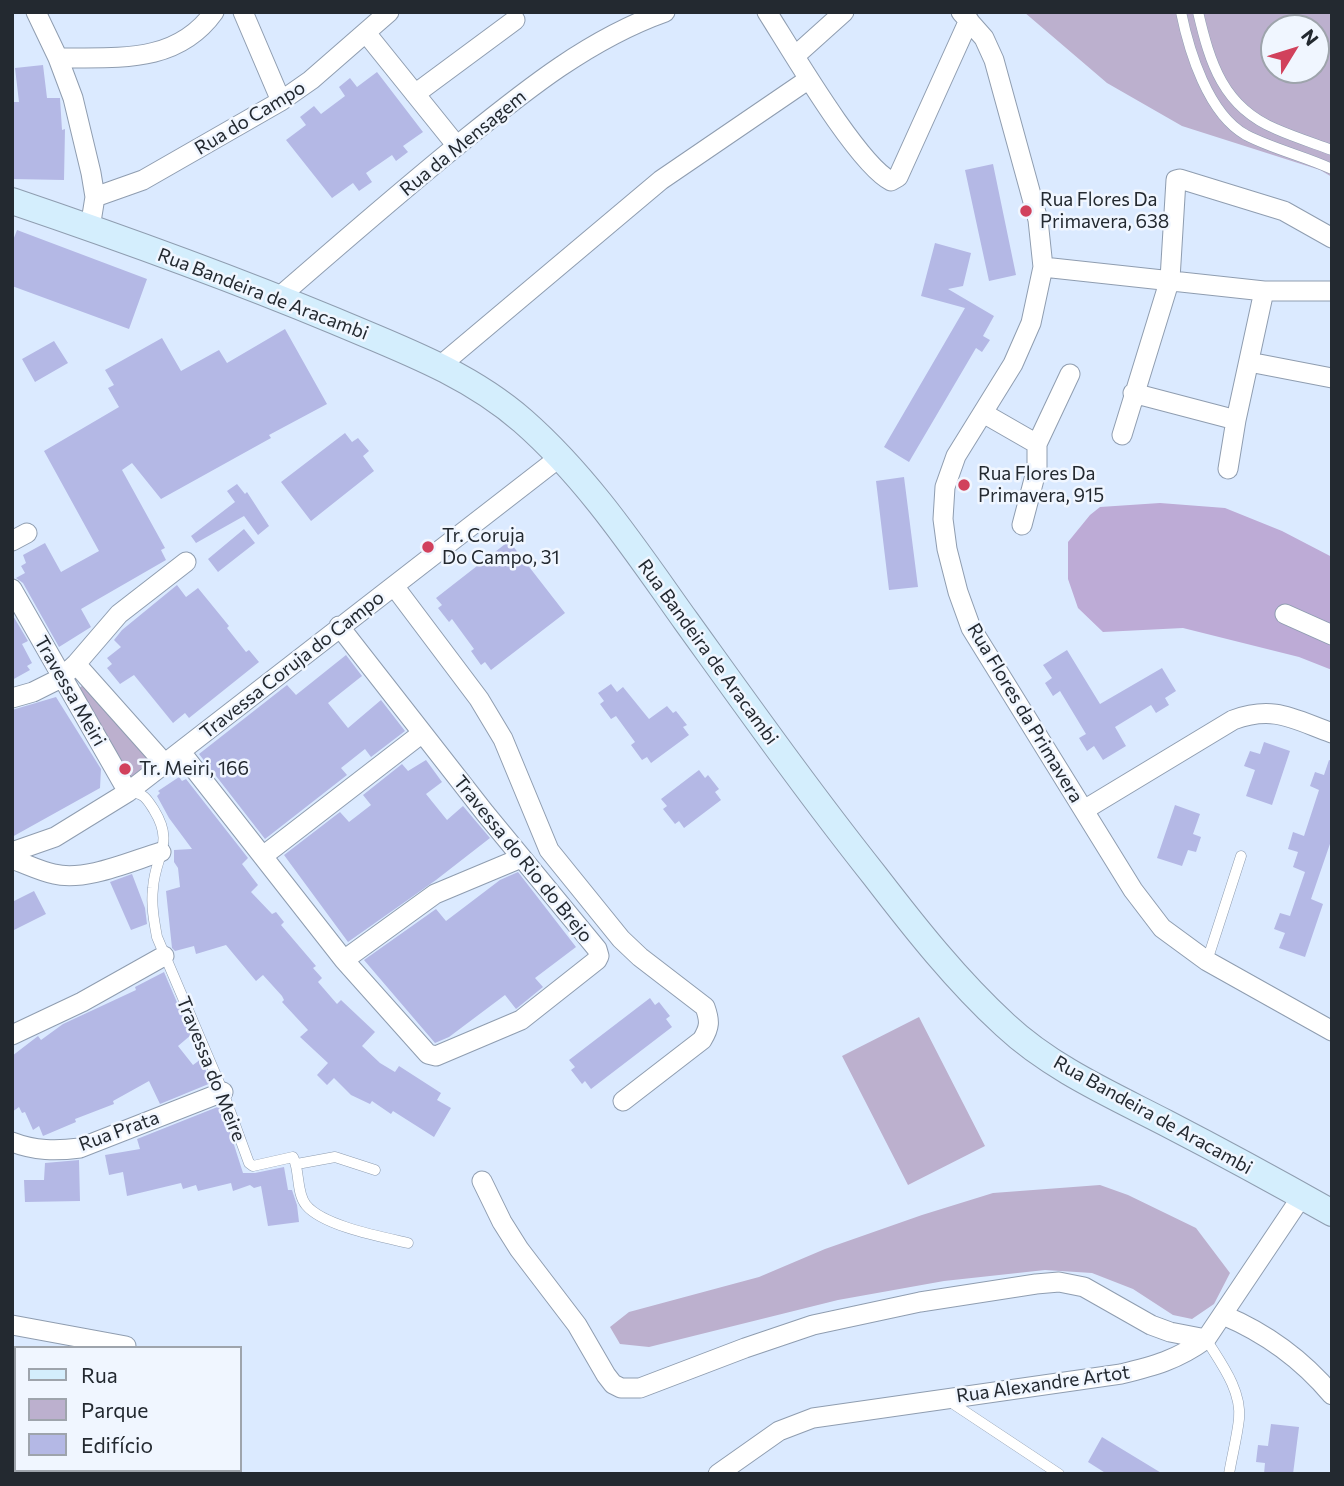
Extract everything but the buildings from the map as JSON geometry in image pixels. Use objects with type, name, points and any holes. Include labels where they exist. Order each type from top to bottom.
[{"type":"main road","name":"Rua Bandeira de Aracambi","points":[[12,201],[278,298],[441,365],[513,413],[560,457],[611,516],[813,798],[927,943],[976,998],[1009,1029],[1045,1057],[1097,1088],[1332,1213]]},
{"type":"street","points":[[36,12],[73,98],[95,197],[90,228]]},
{"type":"street","points":[[58,58],[134,56],[157,52],[185,41],[204,25],[214,12]]},
{"type":"street","points":[[243,12],[281,101]]},
{"type":"street","name":"Rua do Campo","points":[[95,197],[143,180],[281,101],[311,80],[390,12]]},
{"type":"street","name":"Rua da Mensagem","points":[[278,298],[505,107],[588,48],[620,30],[665,12]]},
{"type":"street","points":[[767,12],[809,79],[870,162],[888,180],[894,181],[965,16]]},
{"type":"street","points":[[795,56],[844,12]]},
{"type":"street","name":"Rua Flores da Primavera","points":[[965,16],[984,38],[994,60],[1038,220],[1043,267],[1031,323],[1013,363],[956,456],[945,487],[943,519],[947,549],[971,628],[1133,890],[1162,928],[1207,961],[1332,1031]]},
{"type":"street","points":[[415,94],[515,20]]},
{"type":"street","points":[[366,33],[457,146]]},
{"type":"street","points":[[441,365],[661,180],[809,79]]},
{"type":"street","points":[[1122,435],[1170,279],[1175,182],[1178,179],[1284,211],[1332,238]]},
{"type":"street","points":[[1043,267],[1264,291],[1332,291]]},
{"type":"street","points":[[1228,469],[1264,291]]},
{"type":"street","points":[[1250,362],[1332,378]]},
{"type":"street","points":[[1022,525],[1037,468],[1037,444],[1070,374]]},
{"type":"street","points":[[1133,393],[1236,420]]},
{"type":"street","points":[[983,413],[1037,444]]},
{"type":"street","name":"Travessa Coruja do Campo","points":[[12,852],[55,837],[166,765],[340,626],[560,457]]},
{"type":"street","points":[[12,698],[61,678],[119,614],[186,562]]},
{"type":"street","points":[[394,586],[479,699],[503,738],[549,850],[621,939],[705,1007],[710,1019],[709,1030],[702,1040],[623,1101]]},
{"type":"street","name":"Travessa Meiri","points":[[12,589],[128,792]]},
{"type":"street","points":[[1285,614],[1332,635]]},
{"type":"street","name":"Travessa do Rio do Brejo","points":[[181,752],[344,960],[432,1056],[521,1020],[597,960],[597,949],[421,734],[340,626]]},
{"type":"street","points":[[76,664],[166,765]]},
{"type":"street","points":[[1084,810],[1233,720],[1253,713],[1273,713],[1332,733]]},
{"type":"street","points":[[262,856],[421,734]]},
{"type":"street","points":[[344,960],[435,894],[524,863],[549,850]]},
{"type":"street","points":[[12,859],[55,875],[73,875],[89,874],[161,852]]},
{"type":"street","points":[[12,1035],[82,1002],[164,956]]},
{"type":"street","name":"Rua Prata","points":[[12,1142],[28,1148],[55,1151],[80,1148],[223,1092]]},
{"type":"street","points":[[482,1181],[519,1249],[577,1325],[606,1375],[613,1384],[621,1388],[640,1388],[813,1325],[920,1302],[1059,1282],[1084,1287],[1151,1325],[1206,1339]]},
{"type":"street","name":"Rua Alexandre Artot","points":[[718,1474],[779,1431],[813,1418],[1121,1374],[1163,1364],[1188,1352],[1206,1339],[1302,1196]]},
{"type":"street","points":[[1223,1315],[1253,1327],[1288,1351],[1332,1395]]},
{"type":"street","points":[[12,1325],[126,1346]]},
{"type":"lane","points":[[1181,12],[1187,41],[1203,85],[1228,120],[1242,133],[1261,142],[1332,169]]},
{"type":"lane","points":[[1198,12],[1206,47],[1223,87],[1244,110],[1273,128],[1332,150]]},
{"type":"lane","name":"Travessa do Meire","points":[[128,792],[144,795],[158,815],[165,835],[152,891],[154,919],[164,956],[223,1092],[251,1166],[292,1157],[297,1164]]},
{"type":"lane","points":[[1207,961],[1241,856]]},
{"type":"lane","points":[[375,1170],[335,1157],[297,1164],[302,1197],[307,1206],[336,1223],[408,1243]]},
{"type":"lane","points":[[1206,1339],[1228,1376],[1240,1417],[1229,1474]]},
{"type":"lane","points":[[946,1399],[1059,1474]]},
{"type":"green space","points":[[1024,12],[1332,12],[1332,177],[1320,170],[1182,126],[1107,83]]},
{"type":"green space","points":[[87,683],[154,762],[135,777],[128,777],[72,692]]},
{"type":"green space","points":[[919,1017],[985,1146],[908,1185],[842,1056]]},
{"type":"green space","points":[[1100,1185],[1128,1195],[1196,1228],[1230,1273],[1214,1304],[1192,1319],[1173,1315],[1133,1289],[1092,1273],[1045,1270],[944,1281],[838,1300],[649,1347],[620,1344],[610,1327],[629,1312],[759,1277],[825,1249],[993,1193]]},
{"type":"shaded area","points":[[1160,503],[1225,508],[1282,531],[1332,557],[1332,670],[1299,657],[1183,628],[1103,632],[1078,608],[1068,579],[1068,542],[1100,507]]},
{"type":"place","name":"Rua Flores Da Primavera, 638","points":[[1026,211]]},
{"type":"place","name":"Rua Flores Da Primavera, 915","points":[[964,485]]},
{"type":"place","name":"Tr. Coruja Do Campo, 31","points":[[428,547]]},
{"type":"place","name":"Tr. Meiri, 166","points":[[125,769]]}]
